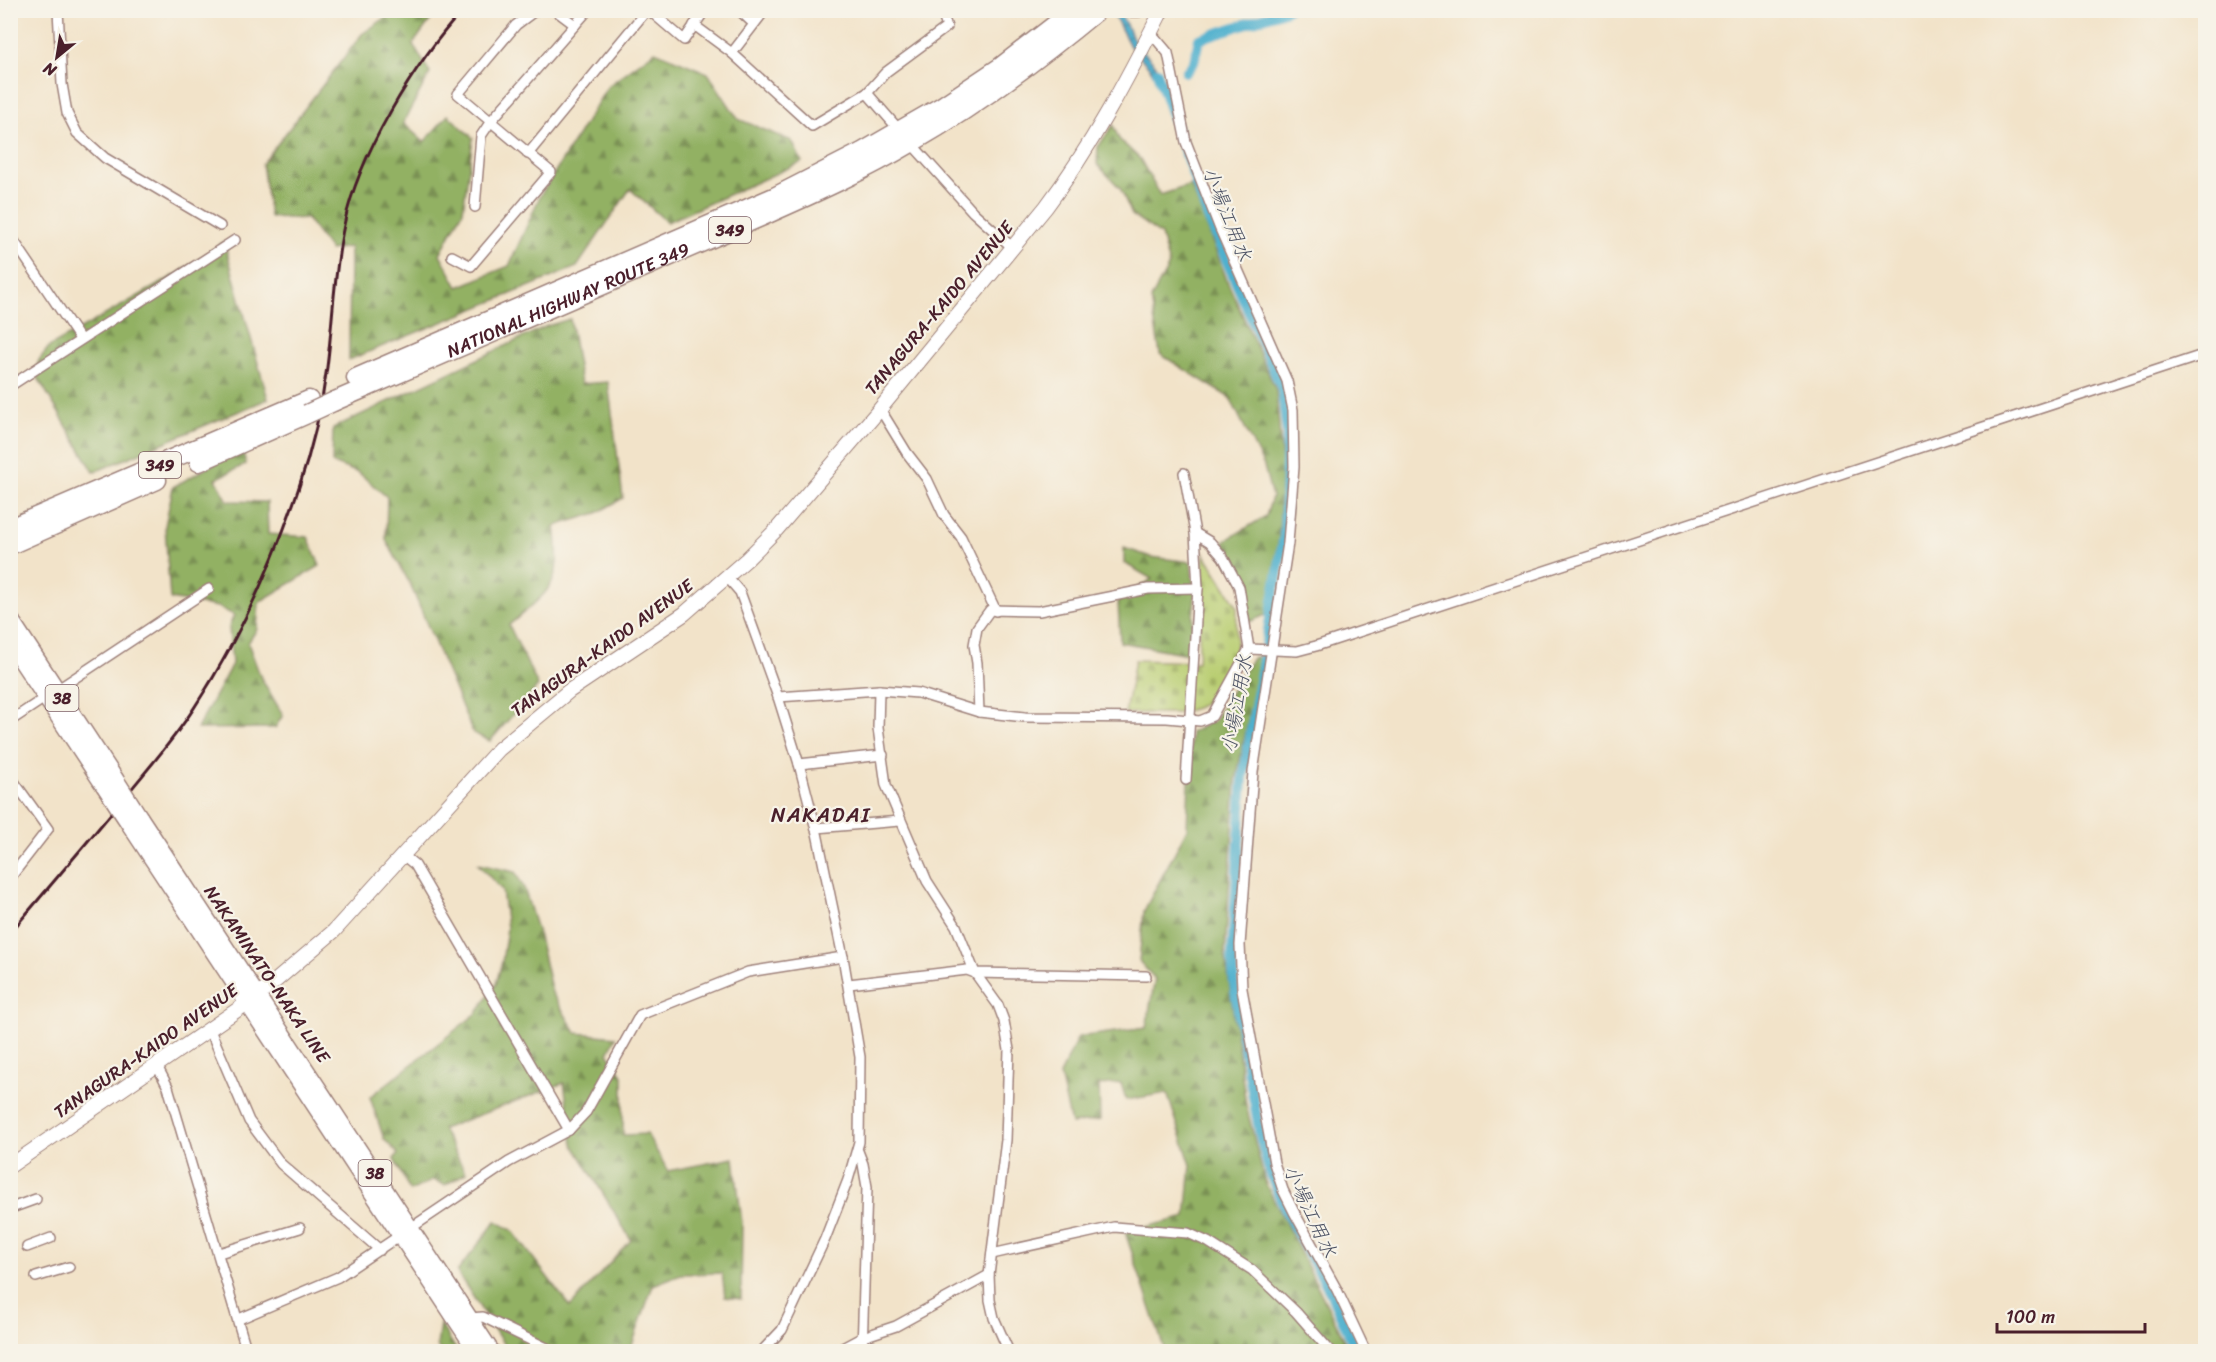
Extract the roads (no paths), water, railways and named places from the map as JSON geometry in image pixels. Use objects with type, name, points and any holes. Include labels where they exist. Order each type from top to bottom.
[{"type":"highway","name":"NATIONAL HIGHWAY ROUTE 349","points":[[906,137],[1074,10]]},
{"type":"highway","name":"NATIONAL HIGHWAY ROUTE 349","points":[[10,545],[335,394],[774,197],[862,152],[906,137],[992,92],[1052,48],[1098,10]]},
{"type":"highway","name":"NATIONAL HIGHWAY ROUTE 349","points":[[10,528],[308,407]]},
{"type":"main road","name":"NAKAMINATO-NAKA LINE","points":[[10,618],[52,694],[134,821],[406,1231],[492,1352]]},
{"type":"main road","name":"NAKAMINATO-NAKA LINE","points":[[10,644],[52,694]]},
{"type":"main road","name":"NAKAMINATO-NAKA LINE","points":[[406,1231],[477,1352]]},
{"type":"street","points":[[58,10],[62,84],[67,113],[77,133],[105,158],[220,226]]},
{"type":"street","points":[[452,256],[471,266],[551,172],[458,93],[516,25],[536,10]]},
{"type":"street","points":[[555,10],[575,25]]},
{"type":"street","points":[[475,207],[481,136],[588,10]]},
{"type":"street","points":[[528,154],[648,10],[684,40],[705,10]]},
{"type":"street","points":[[739,10],[754,24]]},
{"type":"street","points":[[732,53],[765,10]]},
{"type":"street","points":[[694,25],[732,53],[812,126],[867,93],[886,72],[946,27],[941,10]]},
{"type":"street","points":[[1131,10],[1138,10]]},
{"type":"street","name":"TANAGURA-KAIDO AVENUE","points":[[10,1166],[253,999],[334,931],[487,762],[535,717],[578,685],[684,614],[747,560],[777,529],[880,408],[1013,248],[1068,177],[1108,114],[1162,10]]},
{"type":"street","points":[[1150,33],[1168,53],[1186,142],[1220,229],[1287,381],[1293,410],[1294,467],[1288,543],[1262,650],[1240,945],[1242,989],[1277,1172],[1290,1205],[1337,1290],[1366,1352]]},
{"type":"street","points":[[867,93],[973,212],[1013,248]]},
{"type":"street","points":[[10,235],[80,339]]},
{"type":"street","points":[[10,386],[235,240]]},
{"type":"street","points":[[1262,650],[1296,651],[1316,646],[2205,354]]},
{"type":"street","points":[[880,408],[907,453],[927,479],[944,515],[962,537],[996,611]]},
{"type":"street","points":[[1184,473],[1195,533],[1198,588],[1186,780]]},
{"type":"street","points":[[1195,533],[1210,542],[1223,557],[1239,587],[1262,650]]},
{"type":"street","points":[[727,577],[740,592],[778,697],[799,764],[816,828],[849,984],[860,1057],[858,1151],[825,1239],[782,1330],[761,1352]]},
{"type":"street","points":[[980,712],[974,645],[977,628],[990,610],[1039,611],[1148,589],[1198,588]]},
{"type":"street","points":[[10,721],[209,589]]},
{"type":"street","points":[[778,697],[862,689],[918,693],[980,712],[1025,717],[1167,718],[1200,721],[1212,716],[1262,650]]},
{"type":"street","points":[[879,690],[878,728],[886,785],[927,881],[945,905],[975,973],[998,1005],[1004,1021],[1009,1050],[1005,1140],[989,1275],[990,1300],[994,1318],[1009,1352]]},
{"type":"street","points":[[799,764],[883,755]]},
{"type":"street","points":[[10,776],[48,829],[10,878]]},
{"type":"street","points":[[816,828],[900,821]]},
{"type":"street","points":[[403,855],[415,865],[569,1130]]},
{"type":"street","points":[[239,1319],[338,1276],[509,1162],[569,1130],[586,1112],[640,1015],[748,972],[843,957]]},
{"type":"street","points":[[849,984],[967,970],[975,973],[1146,976]]},
{"type":"street","points":[[210,1029],[249,1120],[281,1164],[380,1250]]},
{"type":"street","points":[[157,1065],[168,1087],[247,1352]]},
{"type":"street","points":[[858,1151],[867,1187],[862,1352]]},
{"type":"street","points":[[14,1207],[36,1199]]},
{"type":"street","points":[[992,1254],[1114,1227],[1188,1233],[1208,1242],[1252,1270],[1296,1312],[1330,1352]]},
{"type":"street","points":[[219,1253],[300,1228]]},
{"type":"street","points":[[27,1247],[51,1238]]},
{"type":"street","points":[[36,1277],[69,1267]]},
{"type":"street","points":[[835,1352],[863,1336],[896,1326],[989,1275]]},
{"type":"street","points":[[470,1318],[483,1317],[555,1352]]},
{"type":"water","points":[[1112,11],[1119,11],[1135,42],[1155,64],[1165,82],[1159,84],[1150,68],[1130,46]]},
{"type":"waterway","points":[[1186,72],[1194,62],[1199,39],[1287,10]]},
{"type":"waterway","name":"小場江用水","points":[[1157,72],[1208,218],[1282,389],[1287,433],[1284,536],[1243,778],[1232,955],[1234,984],[1260,1135],[1270,1174],[1289,1218],[1328,1288],[1357,1352]]},
{"type":"railway","points":[[10,933],[171,741],[210,683],[253,602],[277,547],[312,445],[327,367],[341,242],[351,198],[375,140],[391,111],[426,56],[463,10]]},
{"type":"district","name":"NAKADAI","points":[[821,815]]}]
